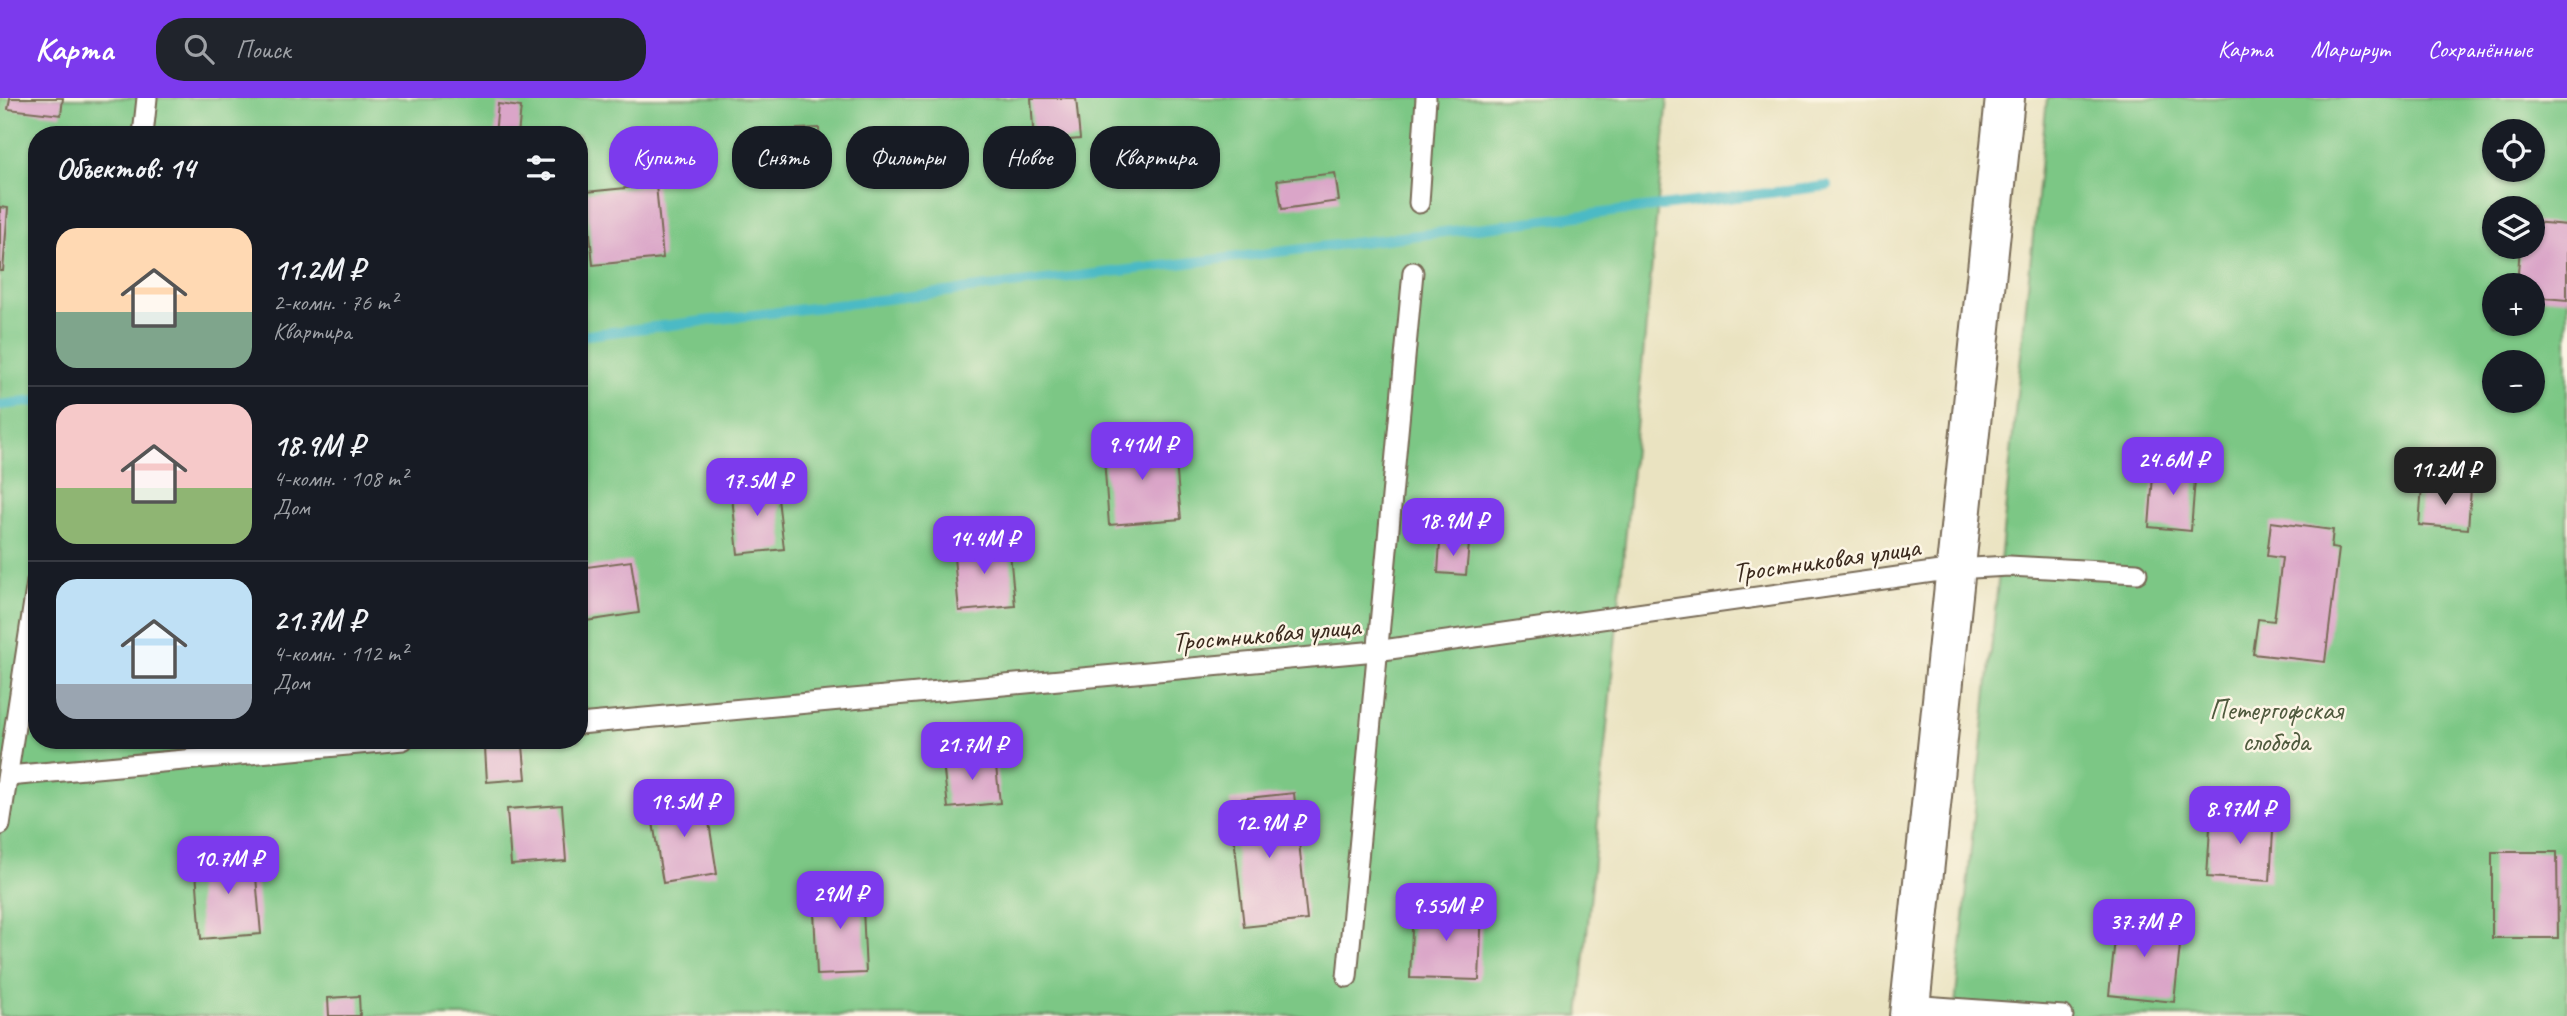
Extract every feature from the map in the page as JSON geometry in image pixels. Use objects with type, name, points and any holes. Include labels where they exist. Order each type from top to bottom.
[{"type":"street","points":[[1909,1010],[2005,98]]},
{"type":"lane","points":[[144,126],[147,98]]},
{"type":"lane","points":[[1419,203],[1426,98]]},
{"type":"lane","points":[[1347,977],[1413,272]]},
{"type":"lane","name":"Тростниковая улица","points":[[588,723],[1376,651],[1954,569],[2009,566],[2137,573]]},
{"type":"lane","points":[[0,825],[28,642]]},
{"type":"lane","points":[[8,776],[304,749]]},
{"type":"lane","points":[[1909,1010],[2063,1016]]},
{"type":"green space","points":[[0,98],[1668,98],[1579,1016],[0,1016]]},
{"type":"green space","name":"Петергофская слобода","points":[[2047,98],[2567,98],[2567,1016],[1954,1016]]},
{"type":"building","points":[[10,98],[63,98],[61,115],[8,109]]},
{"type":"building","points":[[1031,98],[1076,98],[1080,139],[1076,139],[1076,126],[1033,126]]},
{"type":"building","points":[[498,104],[521,107],[519,126],[496,126]]},
{"type":"building","points":[[1335,173],[1339,201],[1282,209],[1277,180]]},
{"type":"building","points":[[656,189],[663,258],[593,265],[588,192]]},
{"type":"building","points":[[0,207],[8,208],[3,271],[0,271]]},
{"type":"building","points":[[2545,223],[2567,225],[2567,300],[2545,298],[2545,273],[2518,273],[2519,259],[2545,259]]},
{"type":"building","points":[[1174,439],[1181,519],[1109,525],[1103,445]]},
{"type":"building","points":[[2154,463],[2196,466],[2191,531],[2149,527]]},
{"type":"building","points":[[776,482],[784,549],[738,554],[731,487]]},
{"type":"building","points":[[2422,485],[2471,489],[2468,529],[2419,525]]},
{"type":"building","points":[[2271,522],[2333,530],[2331,548],[2339,549],[2325,662],[2253,654],[2258,619],[2274,621],[2282,558],[2267,556]]},
{"type":"building","points":[[1009,542],[1015,606],[959,611],[953,547]]},
{"type":"building","points":[[1440,542],[1469,544],[1466,575],[1438,573]]},
{"type":"building","points":[[631,561],[639,613],[588,621],[588,567]]},
{"type":"building","points":[[485,749],[523,749],[526,779],[487,782]]},
{"type":"building","points":[[995,757],[1000,803],[948,808],[943,762]]},
{"type":"building","points":[[1294,793],[1307,920],[1244,927],[1230,800]]},
{"type":"building","points":[[705,796],[717,874],[663,883],[650,804]]},
{"type":"building","points":[[562,805],[566,861],[511,865],[507,809]]},
{"type":"building","points":[[2211,811],[2274,815],[2270,881],[2207,877]]},
{"type":"building","points":[[2492,852],[2557,852],[2558,938],[2492,938]]},
{"type":"building","points":[[254,854],[261,934],[201,939],[195,858]]},
{"type":"building","points":[[862,887],[866,973],[817,975],[813,890]]},
{"type":"building","points":[[1413,905],[1482,908],[1479,980],[1410,978]]},
{"type":"building","points":[[2118,911],[2160,916],[2158,933],[2181,936],[2174,1002],[2109,995]]},
{"type":"building","points":[[359,996],[360,1016],[329,1016],[328,998]]},
{"type":"waterway","points":[[588,335],[1827,186]]},
{"type":"waterway","points":[[0,405],[28,402]]}]
